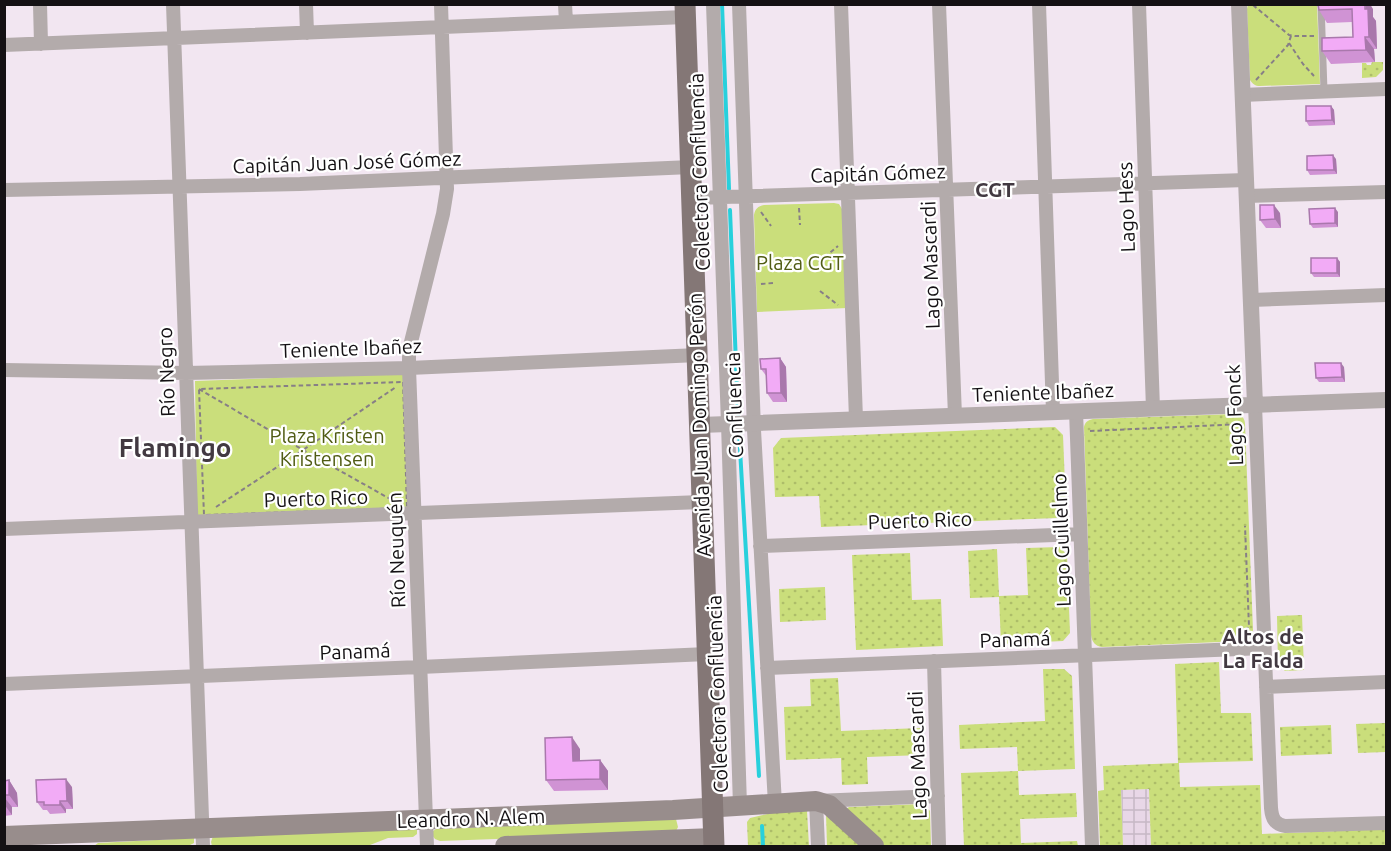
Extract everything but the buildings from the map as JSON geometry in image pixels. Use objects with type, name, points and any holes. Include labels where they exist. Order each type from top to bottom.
[{"type":"main road","name":"Avenida Juan Domingo Perón","points":[[685,11],[714,842]]},
{"type":"main road","name":"Leandro N. Alem","points":[[4,836],[87,840],[202,838],[426,820],[673,810],[816,801]]},
{"type":"main road","points":[[816,801],[830,805],[874,846]]},
{"type":"main road","points":[[673,810],[683,814],[687,822],[686,830],[674,840]]},
{"type":"main road","name":"Leandro N. Alem","points":[[505,846],[674,840],[714,842]]},
{"type":"street","points":[[40,4],[41,44]]},
{"type":"street","name":"Río Negro","points":[[173,4],[202,838]]},
{"type":"street","points":[[306,4],[307,33]]},
{"type":"street","name":"Río Neuquén","points":[[427,846],[411,511],[409,350],[444,207],[447,178],[441,4]]},
{"type":"street","points":[[565,4],[566,22]]},
{"type":"street","name":"Colectora Confluencia","points":[[713,4],[740,806]]},
{"type":"street","name":"Confluencia","points":[[739,4],[754,423],[775,804]]},
{"type":"street","points":[[841,4],[856,419]]},
{"type":"street","name":"Lago Mascardi","points":[[939,4],[955,416]]},
{"type":"street","points":[[1039,4],[1053,412]]},
{"type":"street","name":"Lago Hess","points":[[1138,4],[1153,409]]},
{"type":"street","name":"Lago Fonck","points":[[1249,6],[1242,95],[1271,808],[1275,822],[1280,825],[1386,823]]},
{"type":"street","points":[[4,45],[566,22],[685,11]]},
{"type":"street","points":[[1242,95],[1321,86],[1386,89]]},
{"type":"street","name":"Capitán Juan José Gómez","points":[[4,190],[291,184],[691,167]]},
{"type":"street","name":"Capitán Gómez","points":[[692,198],[1145,183],[1386,192]]},
{"type":"street","points":[[1251,300],[1386,295]]},
{"type":"street","name":"Teniente Ibañez","points":[[4,370],[186,373],[409,368],[698,355]]},
{"type":"street","name":"Teniente Ibañez","points":[[700,425],[1386,400]]},
{"type":"street","name":"Lago Guillelmo","points":[[1076,411],[1092,846]]},
{"type":"street","name":"Puerto Rico","points":[[4,529],[411,511],[702,502]]},
{"type":"street","name":"Puerto Rico","points":[[760,546],[1080,534]]},
{"type":"street","name":"Panamá","points":[[767,669],[1264,648]]},
{"type":"street","name":"Panamá","points":[[4,684],[707,654]]},
{"type":"street","name":"Lago Mascardi","points":[[934,661],[939,846]]},
{"type":"street","points":[[1266,687],[1386,682]]},
{"type":"street","name":"Leandro N. Alem","points":[[816,801],[938,796]]},
{"type":"street","points":[[816,801],[818,846]]},
{"type":"lane","points":[[1321,4],[1321,86]]},
{"type":"path","points":[[1249,6],[1291,36],[1316,36]]},
{"type":"path","points":[[1256,80],[1289,43],[1291,36]]},
{"type":"path","points":[[1289,43],[1321,86]]},
{"type":"path","points":[[1254,76],[1261,82]]},
{"type":"path","points":[[799,208],[800,225]]},
{"type":"path","points":[[761,212],[771,226]]},
{"type":"path","points":[[819,262],[840,244]]},
{"type":"path","points":[[760,284],[773,283]]},
{"type":"path","points":[[820,291],[843,308]]},
{"type":"path","points":[[403,382],[411,511]]},
{"type":"path","points":[[200,389],[403,382]]},
{"type":"path","points":[[204,515],[403,382]]},
{"type":"path","points":[[200,389],[411,511]]},
{"type":"path","points":[[200,389],[204,515]]},
{"type":"path","points":[[1084,431],[1245,424]]},
{"type":"path","points":[[204,515],[411,511]]},
{"type":"path","points":[[1240,635],[1249,627],[1245,519]]},
{"type":"shaded area","points":[[1149,789],[1151,846],[1123,846],[1121,790]]},
{"type":"green space","points":[[1248,4],[1317,5],[1320,84],[1260,86],[1252,83],[1250,80]]},
{"type":"green space","points":[[1372,62],[1383,62],[1383,70],[1376,77],[1362,78],[1362,63],[1371,65]]},
{"type":"green space","name":"Plaza CGT","points":[[839,204],[842,209],[847,308],[757,312],[754,215],[756,209],[764,205]]},
{"type":"green space","name":"Plaza Kristen Kristensen","points":[[409,373],[414,514],[197,521],[195,381]]},
{"type":"green space","points":[[1235,414],[1242,417],[1245,424],[1253,630],[1251,636],[1243,641],[1097,646],[1091,635],[1085,424],[1093,419]]},
{"type":"green space","points":[[1055,427],[1063,435],[1066,509],[1058,518],[821,527],[819,496],[775,497],[773,448],[781,438]]},
{"type":"green space","points":[[1060,547],[1067,555],[1070,633],[1063,641],[1001,644],[999,597],[970,598],[968,551],[997,549],[999,596],[1028,595],[1026,548]]},
{"type":"green space","points":[[910,553],[912,600],[941,599],[943,646],[856,650],[852,555]]},
{"type":"green space","points":[[825,587],[826,620],[780,622],[779,589]]},
{"type":"green space","points":[[1302,615],[1304,670],[1285,671],[1278,664],[1277,616]]},
{"type":"green space","points":[[1219,662],[1221,713],[1251,713],[1253,761],[1179,763],[1180,787],[1260,785],[1262,834],[1386,829],[1386,846],[1151,846],[1149,789],[1121,790],[1123,846],[1100,846],[1098,791],[1104,790],[1103,766],[1178,763],[1175,664]]},
{"type":"green space","points":[[1043,669],[1064,669],[1072,676],[1075,769],[1018,771],[1017,747],[960,749],[959,725],[1045,721]]},
{"type":"green space","points":[[838,678],[841,731],[921,728],[922,755],[867,757],[868,784],[842,785],[841,758],[786,760],[784,707],[811,706],[810,679]]},
{"type":"green space","points":[[1386,723],[1386,752],[1358,753],[1356,724]]},
{"type":"green space","points":[[1331,725],[1332,754],[1281,756],[1280,727]]},
{"type":"green space","points":[[1018,771],[1019,795],[1076,793],[1077,817],[1020,819],[1021,843],[1077,841],[1078,846],[964,846],[961,773]]},
{"type":"green space","points":[[921,804],[930,811],[931,846],[883,846],[846,809],[849,807]]},
{"type":"green space","points":[[790,809],[807,811],[809,846],[748,846],[747,822],[750,818]]},
{"type":"green space","points":[[826,814],[865,846],[827,846]]},
{"type":"green space","points":[[676,819],[678,827],[676,831],[670,833],[440,841],[432,835],[436,829]]},
{"type":"green space","points":[[417,829],[417,834],[413,837],[388,838],[370,845],[212,846],[211,842],[213,836]]},
{"type":"green space","points":[[194,838],[194,843],[188,846],[94,846],[98,843]]},
{"type":"waterway","points":[[722,4],[729,189]]},
{"type":"waterway","points":[[730,210],[738,416]]},
{"type":"waterway","points":[[739,432],[759,776]]},
{"type":"waterway","points":[[762,826],[763,846]]},
{"type":"district","name":"CGT","points":[[995,189]]},
{"type":"district","name":"Flamingo","points":[[175,447]]},
{"type":"district","name":"Altos de La Falda","points":[[1263,648]]}]
